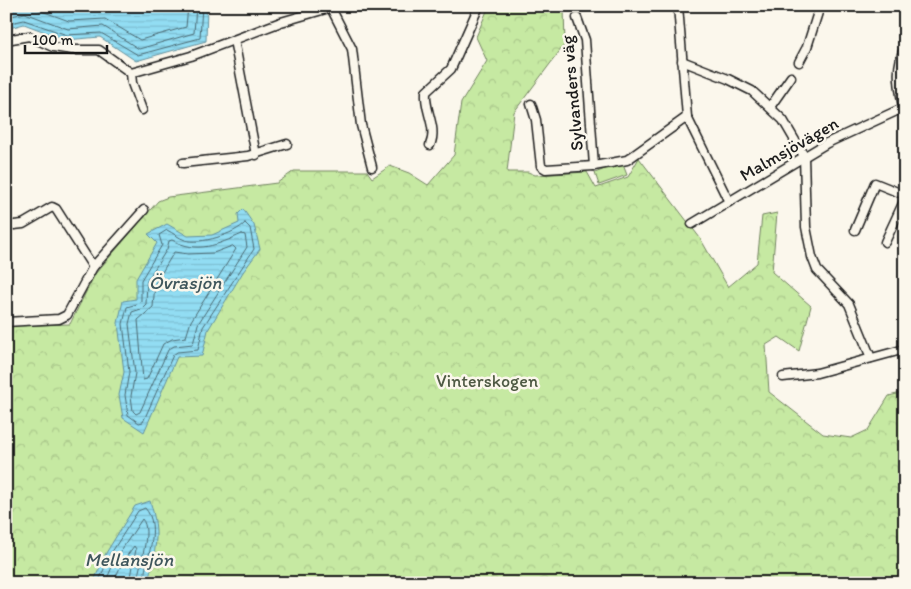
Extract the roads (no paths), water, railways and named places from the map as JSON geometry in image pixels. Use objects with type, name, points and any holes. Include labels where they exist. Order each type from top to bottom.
[{"type":"street","points":[[430,145],[434,131],[426,108],[426,92],[451,69],[479,6]]},
{"type":"street","points":[[678,6],[687,117],[729,202]]},
{"type":"street","points":[[799,62],[807,47],[820,6]]},
{"type":"street","points":[[131,73],[191,56],[281,22],[333,7],[352,49],[362,126],[372,167]]},
{"type":"street","name":"Sylvanders väg","points":[[578,18],[585,40],[594,166]]},
{"type":"street","points":[[6,40],[29,36],[54,47],[72,50],[99,50],[131,73],[132,83],[142,110]]},
{"type":"street","points":[[234,40],[256,154]]},
{"type":"street","points":[[904,107],[897,74],[899,61],[905,46]]},
{"type":"street","points":[[682,61],[748,89],[770,107],[782,120],[804,156],[806,226],[812,257],[817,270],[850,304],[871,358]]},
{"type":"street","points":[[770,107],[791,77]]},
{"type":"street","name":"Sylvanders väg","points":[[531,104],[536,120],[541,166],[546,169],[594,166],[627,160],[687,117]]},
{"type":"street","name":"Malmsjövägen","points":[[692,224],[804,156],[904,107]]},
{"type":"street","points":[[183,163],[221,160],[256,154],[288,144]]},
{"type":"street","points":[[855,230],[875,183],[905,197],[885,242]]},
{"type":"street","points":[[14,225],[23,224],[52,207],[56,209],[93,267]]},
{"type":"street","points":[[6,322],[64,317],[69,312],[93,267],[144,210]]},
{"type":"street","points":[[783,377],[817,372],[905,349]]},
{"type":"water","points":[[6,6],[207,6],[206,41],[136,61],[100,37],[66,40],[24,24],[6,29]]},
{"type":"water","name":"Övrasjön","points":[[243,209],[254,225],[260,249],[243,272],[208,330],[202,356],[177,357],[144,432],[123,418],[119,395],[124,372],[118,323],[123,301],[136,299],[136,279],[157,243],[148,234],[167,224],[188,236],[212,235],[239,223],[238,214]]},
{"type":"water","name":"Mellansjön","points":[[150,501],[155,523],[156,542],[148,583],[93,583],[106,553],[135,506]]},
{"type":"park label","name":"Vinterskogen","points":[[487,381]]}]
